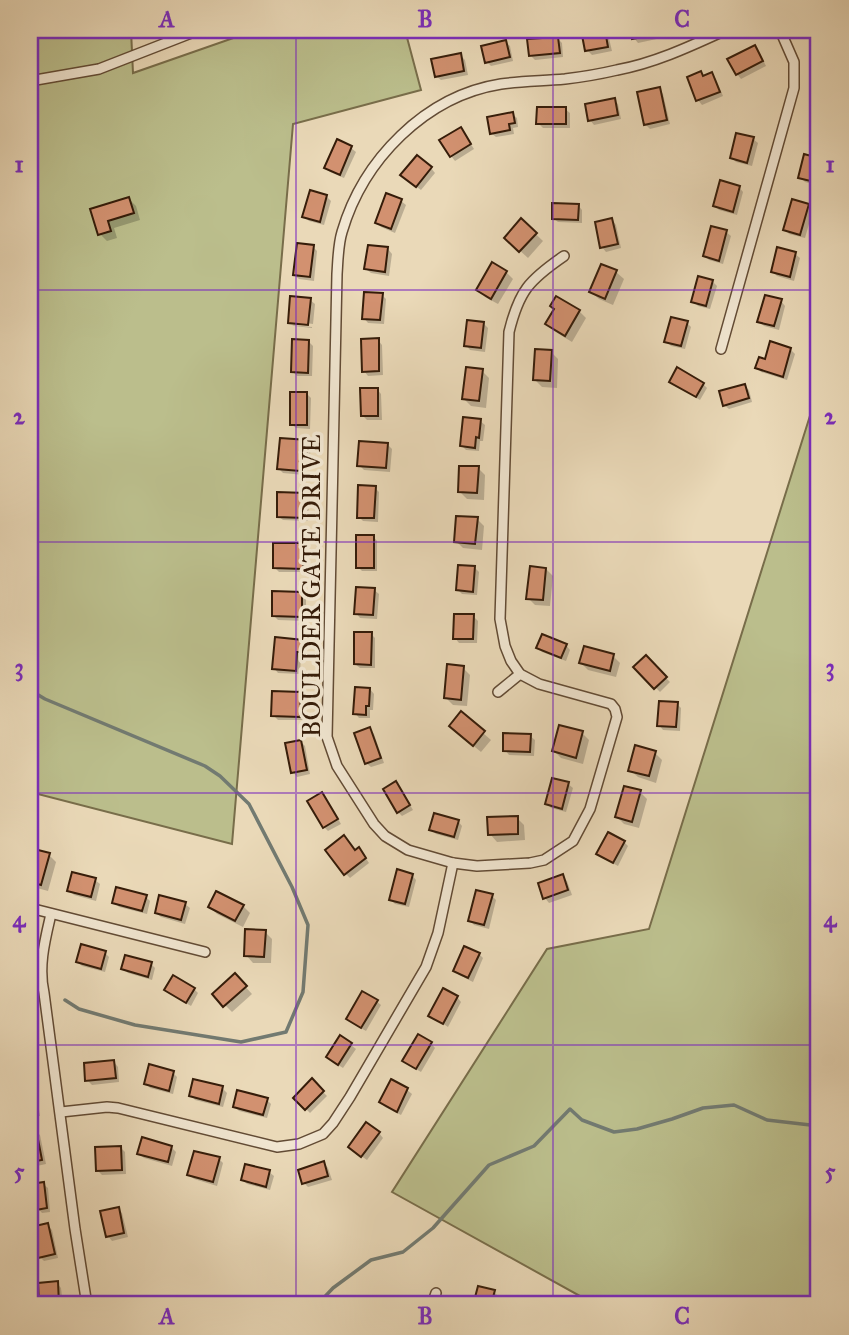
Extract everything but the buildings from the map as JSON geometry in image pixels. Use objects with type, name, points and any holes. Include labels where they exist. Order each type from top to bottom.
[{"type":"street","points":[[30,81],[99,69],[199,30]]},
{"type":"street","name":"BOULDER GATE DRIVE","points":[[520,674],[539,684],[619,707],[590,809],[573,841],[544,860],[477,866],[453,863],[408,850],[385,836],[374,824],[337,766],[327,737],[337,274],[344,225],[366,177],[393,143],[410,127],[442,105],[500,84],[620,70],[675,53],[726,30]]},
{"type":"street","points":[[721,349],[794,88],[794,62],[780,30]]},
{"type":"street","points":[[498,692],[520,674],[511,662],[505,646],[500,619],[509,332],[523,291],[540,272],[564,256]]},
{"type":"street","points":[[61,1112],[118,1108],[277,1147],[299,1144],[323,1134],[350,1097],[426,967],[438,933],[453,863]]},
{"type":"street","points":[[30,908],[205,952]]},
{"type":"street","points":[[51,914],[43,952],[41,980],[87,1305]]},
{"type":"street","points":[[432,1305],[436,1293]]},
{"type":"green space","points":[[30,30],[131,30],[133,73],[239,36],[310,30],[405,30],[421,90],[293,124],[232,844],[30,792]]},
{"type":"green space","points":[[819,387],[819,1305],[587,1305],[589,1301],[392,1192],[547,949],[649,929]]},
{"type":"waterway","points":[[30,690],[45,699],[205,766],[220,776],[249,804],[292,887],[308,925],[303,992],[286,1032],[241,1042],[135,1025],[79,1009],[65,1000]]},
{"type":"waterway","points":[[317,1305],[333,1288],[371,1260],[403,1252],[433,1228],[489,1165],[534,1146],[570,1109],[582,1120],[614,1132],[637,1129],[703,1108],[734,1105],[767,1120],[819,1126]]}]
